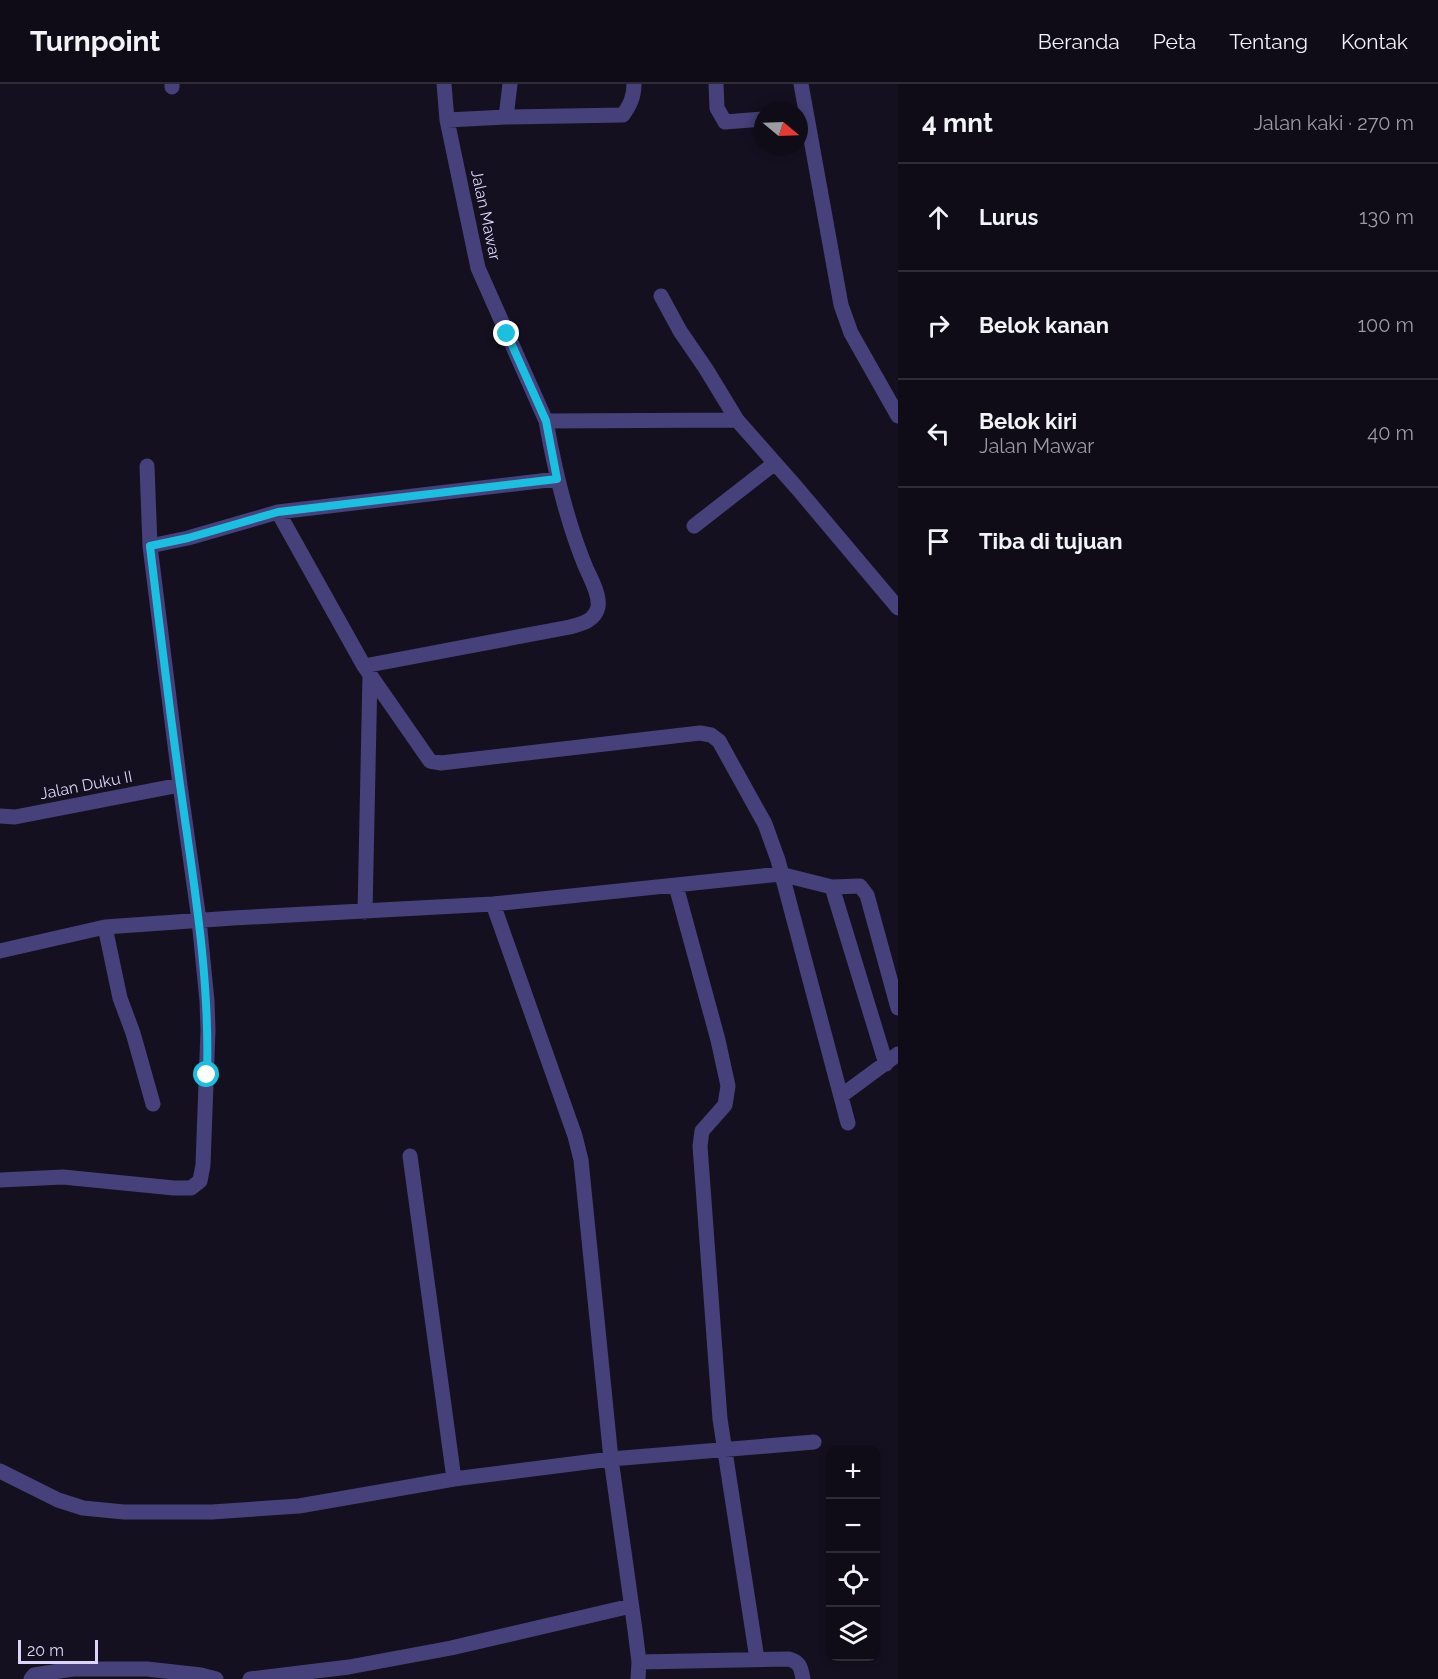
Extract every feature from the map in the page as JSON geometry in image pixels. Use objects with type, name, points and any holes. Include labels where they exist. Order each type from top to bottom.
[{"type":"street","name":"Jalan Mawar","points":[[367,670],[585,623],[594,616],[598,608],[598,600],[570,527],[557,479],[546,421],[478,268],[447,120],[444,84]]},
{"type":"street","points":[[506,117],[510,84]]},
{"type":"street","points":[[447,120],[623,116],[630,105],[634,84]]},
{"type":"street","points":[[716,84],[717,108],[725,122],[754,119]]},
{"type":"street","points":[[801,84],[802,102]]},
{"type":"street","points":[[808,145],[841,305],[851,333],[898,417]]},
{"type":"street","points":[[661,296],[680,331],[737,420],[898,608]]},
{"type":"street","points":[[546,421],[737,420]]},
{"type":"street","points":[[694,526],[775,463]]},
{"type":"street","points":[[0,1178],[63,1177],[174,1188],[191,1188],[200,1182],[203,1165],[208,1030],[199,920],[150,546],[147,466]]},
{"type":"street","points":[[150,546],[188,538],[278,512],[557,479]]},
{"type":"street","points":[[278,512],[367,670],[430,761],[441,763],[700,733],[711,735],[719,741],[765,824],[778,860],[848,1123]]},
{"type":"street","points":[[365,912],[367,670]]},
{"type":"street","name":"Jalan Duku II","points":[[0,816],[15,817],[180,785]]},
{"type":"street","points":[[0,951],[105,927],[493,904],[780,873],[832,887],[860,886],[867,896],[898,1008]]},
{"type":"street","points":[[676,886],[718,1040],[728,1086],[725,1105],[702,1131],[700,1146],[724,1449],[757,1659]]},
{"type":"street","points":[[832,887],[892,1059],[841,1096]]},
{"type":"street","points":[[493,904],[575,1136],[581,1160],[611,1459],[639,1662],[638,1679]]},
{"type":"street","points":[[105,927],[120,998],[133,1033],[153,1104]]},
{"type":"street","points":[[410,1156],[454,1479]]},
{"type":"street","points":[[0,1472],[58,1500],[83,1508],[124,1512],[212,1512],[299,1506],[454,1479],[611,1459],[814,1442]]},
{"type":"street","points":[[250,1679],[349,1667],[451,1648],[631,1606]]},
{"type":"street","points":[[639,1662],[789,1659],[801,1666],[803,1679]]},
{"type":"street","points":[[31,1679],[34,1675],[73,1669],[147,1669],[201,1675],[216,1679]]},
{"type":"route","points":[[207,1075],[207,1001],[199,920],[150,546],[188,538],[278,512],[557,479],[546,421],[507,334]]}]
